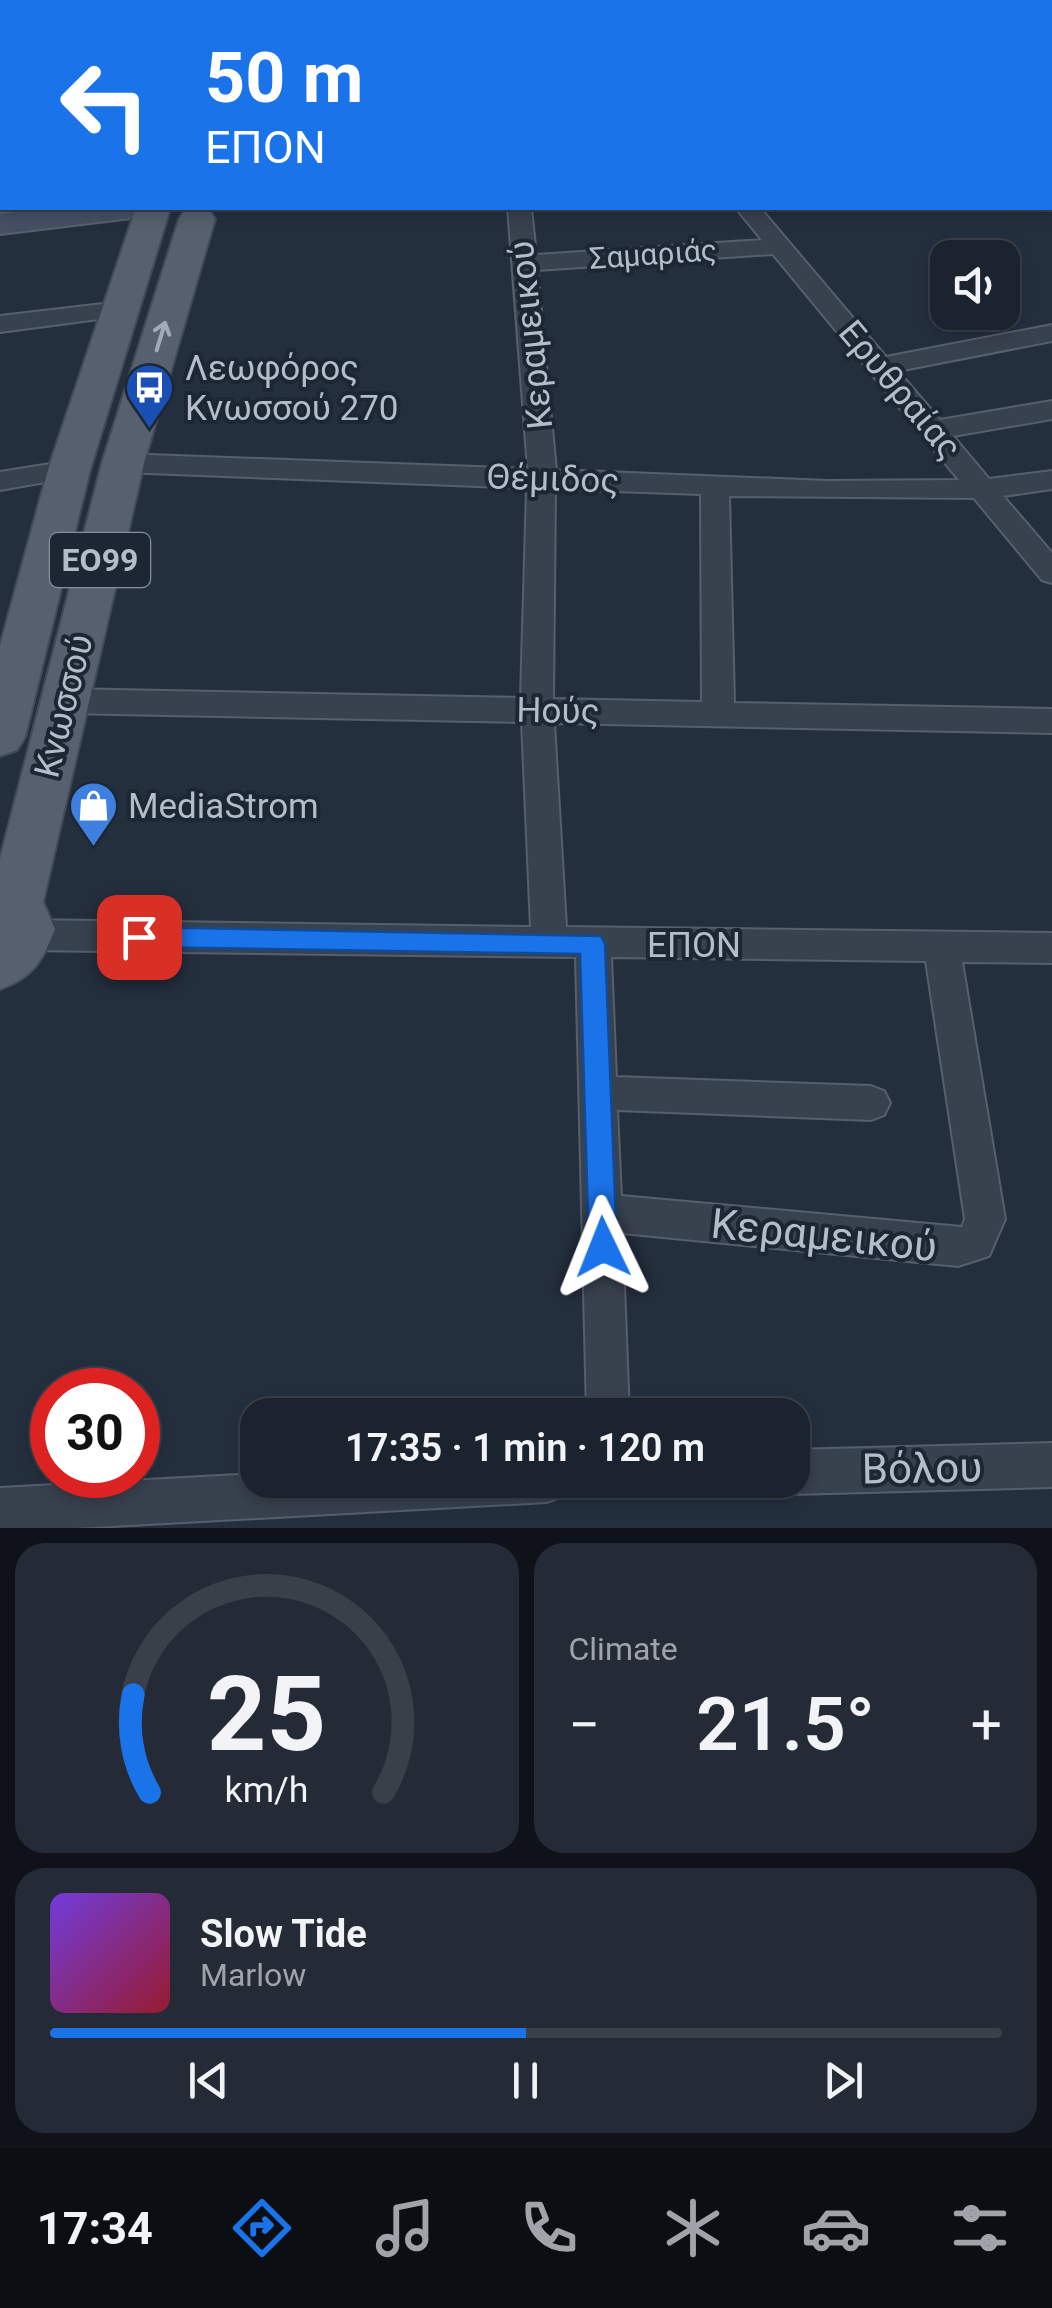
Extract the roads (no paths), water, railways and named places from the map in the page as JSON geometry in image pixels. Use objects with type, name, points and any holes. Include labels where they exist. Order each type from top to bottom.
[{"type":"main road","name":"Κνωσσού","points":[[0,737],[12,647],[120,310],[144,210]]},
{"type":"main road","name":"ΕΟ99","points":[[146,210],[174,222],[207,214]]},
{"type":"main road","name":"Κνωσσού","points":[[8,941],[123,463],[207,214]]},
{"type":"street","points":[[0,224],[134,210]]},
{"type":"street","name":"Κεραμεικού","points":[[518,210],[544,479],[536,710],[549,942]]},
{"type":"street","name":"Ερυθραίας","points":[[750,210],[1052,573]]},
{"type":"street","name":"Σαμαριάς","points":[[526,263],[780,246]]},
{"type":"street","points":[[0,324],[120,310]]},
{"type":"street","points":[[880,366],[1052,334]]},
{"type":"street","points":[[934,430],[1052,410]]},
{"type":"street","name":"Θέμιδος","points":[[123,463],[715,486],[983,489],[1052,480]]},
{"type":"street","points":[[0,481],[69,470]]},
{"type":"street","points":[[715,486],[718,714]]},
{"type":"street","name":"Ηούς","points":[[64,702],[1052,720]]},
{"type":"street","name":"ΕΠΟΝ","points":[[8,941],[1052,948]]},
{"type":"street","points":[[592,944],[607,1398]]},
{"type":"street","name":"Κεραμεικού","points":[[602,1213],[958,1248],[974,1243],[982,1234],[985,1219],[942,947]]},
{"type":"street","points":[[598,1093],[871,1103]]},
{"type":"street","name":"Βόλου","points":[[810,1472],[1052,1465]]},
{"type":"street","points":[[0,1510],[240,1497]]},
{"type":"place","name":"Λεωφόρος Κνωσσού 270","points":[[150,430]]},
{"type":"place","name":"MediaStrom","points":[[93,848]]}]
